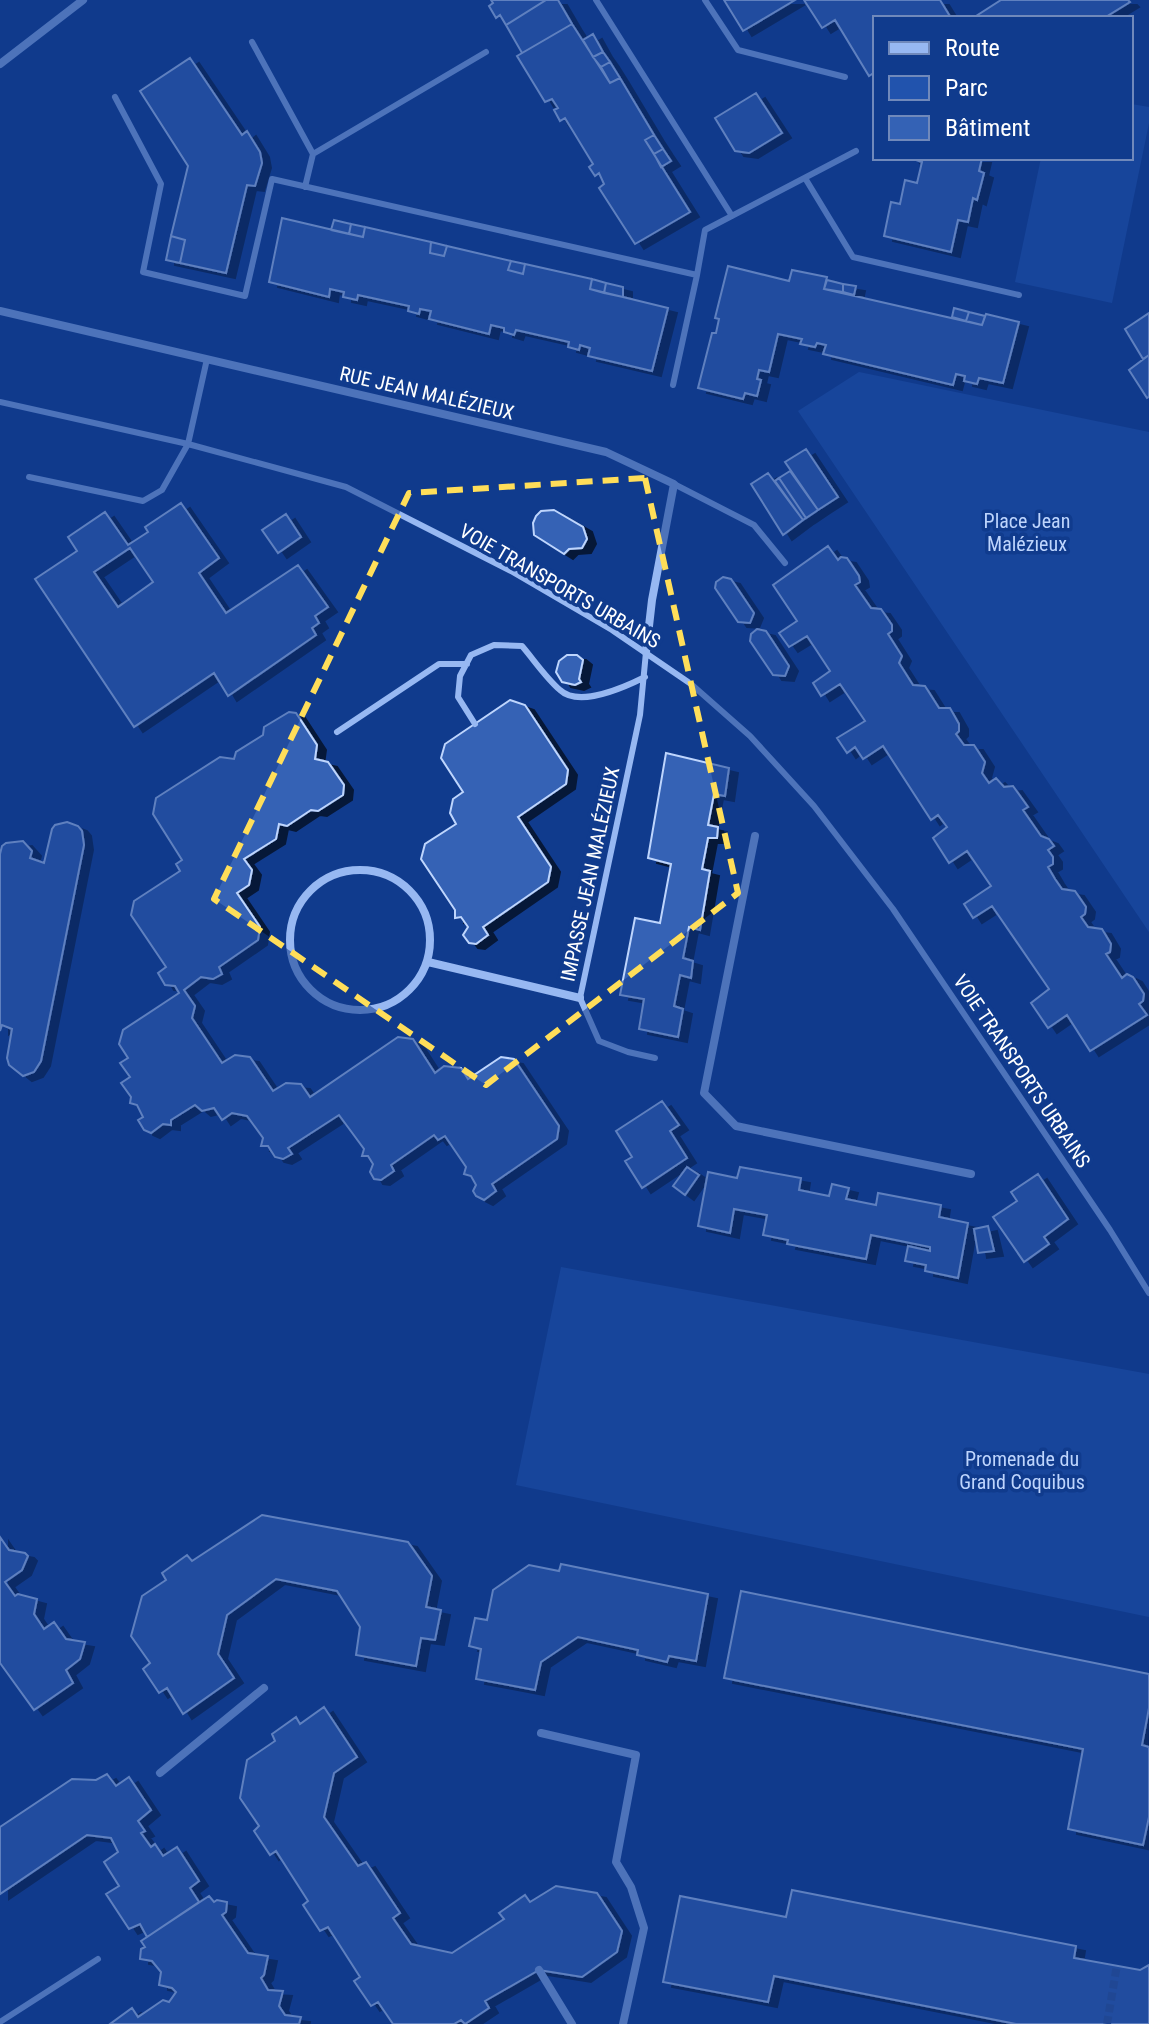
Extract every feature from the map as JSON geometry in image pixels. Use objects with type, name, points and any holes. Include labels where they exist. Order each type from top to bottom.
[{"type":"street","points":[[0,64],[83,0]]},
{"type":"street","name":"RUE JEAN MALÉZIEUX","points":[[0,311],[606,452],[674,484]]},
{"type":"street","points":[[646,652],[652,600],[674,484]]},
{"type":"street","points":[[755,836],[704,1093],[736,1126],[971,1174]]},
{"type":"street","points":[[375,870],[414,893],[429,922],[428,962],[419,980],[399,1000],[358,1011],[323,1001],[296,974],[288,936],[299,900],[321,879],[375,870]]},
{"type":"street","points":[[428,962],[580,998]]},
{"type":"street","points":[[160,1773],[264,1688]]},
{"type":"street","points":[[541,1733],[636,1755],[616,1862],[631,1887],[644,1928],[623,2024]]},
{"type":"street","points":[[539,1970],[572,2024]]},
{"type":"lane","points":[[596,0],[732,216]]},
{"type":"lane","points":[[705,0],[738,50],[845,77]]},
{"type":"lane","points":[[252,42],[313,154],[305,187]]},
{"type":"lane","points":[[313,154],[486,52]]},
{"type":"lane","points":[[115,97],[161,184],[143,272],[245,296],[272,179],[697,275]]},
{"type":"lane","points":[[673,385],[705,230],[856,151]]},
{"type":"lane","points":[[805,178],[853,257],[1019,295]]},
{"type":"lane","points":[[29,477],[143,501],[162,490],[188,444],[207,359]]},
{"type":"lane","name":"VOIE TRANSPORTS URBAINS","points":[[0,402],[188,444],[346,487],[511,571],[646,652],[691,684],[750,736],[814,806],[893,909],[1110,1230],[1149,1293]]},
{"type":"lane","points":[[674,484],[754,525],[785,563]]},
{"type":"lane","points":[[475,724],[458,697],[460,676],[471,655],[494,645],[522,646],[562,693],[585,698],[618,690],[645,677]]},
{"type":"lane","name":"IMPASSE JEAN MALÉZIEUX","points":[[646,652],[645,677],[580,998],[599,1041],[655,1058]]},
{"type":"lane","points":[[337,732],[439,664],[467,664]]},
{"type":"lane","points":[[0,2022],[98,1959]]},
{"type":"highlighted area","points":[[645,478],[738,893],[486,1085],[214,899],[409,493]]},
{"type":"green space","points":[[1133,104],[1149,107],[1149,123],[1112,303],[1015,282],[1041,160],[1133,160]]},
{"type":"green space","name":"Place Jean Malézieux","points":[[859,372],[1149,432],[1149,932],[798,411]]},
{"type":"green space","name":"Promenade du Grand Coquibus","points":[[561,1267],[1149,1374],[1149,1617],[516,1485]]},
{"type":"building","points":[[491,0],[546,0],[506,25],[500,15],[496,18],[489,6],[493,3]]},
{"type":"building","points":[[546,0],[558,0],[572,24],[522,53],[506,25]]},
{"type":"building","points":[[724,0],[795,0],[743,31]]},
{"type":"building","points":[[804,0],[940,0],[950,16],[873,16],[873,73],[869,76],[835,20],[822,28]]},
{"type":"building","points":[[1001,0],[1130,2],[1107,16],[976,16]]},
{"type":"building","points":[[572,24],[610,83],[620,78],[654,135],[645,140],[690,212],[635,244],[599,188],[604,184],[599,173],[595,176],[589,167],[593,164],[565,118],[560,121],[554,110],[558,108],[552,99],[545,102],[517,56]]},
{"type":"building","points":[[593,34],[603,52],[593,57],[583,40]]},
{"type":"building","points":[[603,52],[610,62],[601,67],[593,57]]},
{"type":"building","points":[[190,58],[242,135],[247,131],[260,152],[262,163],[255,186],[247,185],[226,273],[180,263],[185,240],[171,236],[188,166],[140,91]]},
{"type":"building","points":[[610,62],[620,78],[610,83],[601,67]]},
{"type":"building","points":[[756,93],[782,133],[749,153],[735,151],[715,118]]},
{"type":"building","points":[[654,135],[663,149],[654,154],[645,140]]},
{"type":"building","points":[[663,149],[671,161],[661,167],[654,154]]},
{"type":"building","points":[[916,160],[982,160],[979,171],[984,173],[977,200],[973,198],[968,222],[958,220],[951,252],[884,236],[891,202],[900,204],[905,180],[917,183],[922,162]]},
{"type":"building","points":[[282,218],[363,237],[365,227],[431,242],[430,253],[444,256],[447,246],[511,261],[508,270],[523,274],[525,264],[592,279],[590,289],[668,308],[652,371],[588,356],[590,348],[580,345],[579,350],[568,347],[569,342],[516,330],[514,335],[504,332],[504,328],[491,325],[489,334],[429,319],[431,311],[420,309],[419,314],[408,311],[409,306],[358,295],[357,300],[343,297],[344,292],[330,289],[329,297],[269,282]]},
{"type":"building","points":[[334,220],[351,224],[349,234],[331,230]]},
{"type":"building","points":[[351,224],[365,227],[363,237],[349,234]]},
{"type":"building","points":[[171,236],[185,240],[180,263],[166,260]]},
{"type":"building","points":[[431,242],[447,246],[444,256],[430,253]]},
{"type":"building","points":[[511,261],[525,264],[523,274],[508,270]]},
{"type":"building","points":[[728,266],[789,281],[792,270],[827,277],[824,289],[982,325],[986,314],[1019,322],[1003,383],[979,378],[977,384],[964,381],[965,376],[956,374],[953,385],[823,354],[826,345],[817,343],[815,347],[800,344],[802,339],[778,334],[769,372],[759,370],[757,379],[761,380],[757,396],[745,393],[743,399],[698,388],[712,333],[716,333],[719,319],[715,318]]},
{"type":"building","points":[[592,279],[606,283],[604,293],[590,289]]},
{"type":"building","points":[[827,280],[843,284],[843,292],[824,289]]},
{"type":"building","points":[[606,283],[623,287],[623,297],[604,293]]},
{"type":"building","points":[[843,284],[856,286],[854,295],[843,292]]},
{"type":"building","points":[[954,308],[969,312],[966,321],[952,317]]},
{"type":"building","points":[[969,312],[985,316],[982,325],[966,321]]},
{"type":"building","points":[[1149,313],[1149,355],[1143,359],[1125,329]]},
{"type":"building","points":[[1149,355],[1149,397],[1147,398],[1129,370]]},
{"type":"building","points":[[806,449],[838,497],[818,510],[785,462]]},
{"type":"building","points":[[790,471],[818,510],[806,518],[779,478]]},
{"type":"building","points":[[768,473],[803,520],[783,535],[751,484]]},
{"type":"building","points":[[779,478],[806,518],[803,520],[775,481]]},
{"type":"building","points":[[181,503],[219,558],[199,573],[226,613],[298,565],[328,607],[315,616],[319,623],[312,628],[316,635],[228,696],[214,673],[134,727],[35,579],[77,551],[68,537],[105,512],[128,545],[148,532],[145,527]],"holes":[[[130,548],[153,582],[118,607],[94,572]]]},
{"type":"building","points":[[554,510],[583,527],[587,539],[582,548],[569,549],[564,554],[534,535],[536,516],[541,511]]},
{"type":"building","points":[[286,514],[301,537],[278,553],[262,530]]},
{"type":"building","points":[[828,546],[838,560],[847,558],[859,576],[860,582],[855,585],[871,608],[881,609],[892,625],[892,631],[888,634],[902,656],[899,663],[913,685],[925,686],[939,708],[950,708],[959,724],[956,734],[964,745],[974,745],[985,762],[982,773],[989,783],[996,778],[1004,787],[1013,786],[1028,807],[1023,810],[1041,836],[1049,839],[1054,846],[1048,850],[1053,864],[1048,867],[1055,879],[1062,889],[1075,891],[1086,907],[1081,917],[1088,927],[1102,929],[1111,944],[1110,952],[1106,954],[1122,978],[1127,974],[1133,977],[1144,994],[1139,1004],[1147,1015],[1090,1051],[1067,1015],[1048,1028],[1031,1003],[1049,989],[992,906],[973,918],[964,904],[991,886],[967,851],[949,863],[933,838],[947,827],[938,815],[931,820],[883,746],[863,759],[855,747],[847,753],[837,738],[865,721],[840,684],[821,696],[813,683],[830,671],[807,636],[789,647],[779,633],[797,621],[773,585]]},
{"type":"building","points":[[723,577],[731,579],[754,613],[750,623],[738,622],[715,588],[716,582]]},
{"type":"building","points":[[757,629],[766,631],[789,666],[785,676],[773,675],[750,641],[751,634]]},
{"type":"building","points":[[567,655],[577,655],[583,660],[581,682],[575,685],[562,682],[556,672],[559,661]]},
{"type":"building","points":[[510,700],[525,705],[568,770],[566,784],[518,817],[551,867],[548,882],[483,927],[488,935],[476,944],[469,943],[463,935],[468,927],[461,917],[455,918],[455,910],[421,859],[425,844],[456,824],[450,813],[453,799],[463,792],[441,758],[445,744]]},
{"type":"building","points":[[289,712],[296,713],[317,745],[315,759],[328,762],[344,785],[343,795],[287,826],[279,824],[276,839],[244,859],[252,870],[249,885],[237,893],[260,927],[258,940],[219,967],[222,974],[213,979],[201,977],[184,990],[195,1006],[192,1018],[222,1063],[235,1055],[250,1057],[273,1091],[286,1083],[301,1084],[310,1097],[398,1037],[413,1039],[435,1073],[444,1066],[461,1068],[468,1079],[501,1057],[514,1059],[559,1126],[557,1139],[492,1184],[496,1191],[484,1200],[476,1196],[473,1191],[476,1185],[471,1176],[464,1174],[466,1167],[445,1136],[438,1140],[434,1135],[391,1165],[394,1171],[381,1180],[374,1179],[370,1172],[373,1164],[368,1156],[362,1156],[364,1149],[339,1115],[288,1148],[292,1154],[283,1159],[275,1157],[268,1146],[261,1146],[263,1138],[247,1116],[232,1113],[222,1120],[214,1108],[202,1111],[195,1105],[171,1120],[171,1125],[163,1124],[151,1133],[144,1130],[138,1120],[143,1117],[137,1105],[130,1103],[131,1097],[121,1083],[130,1077],[120,1063],[128,1058],[119,1044],[123,1030],[179,993],[175,986],[165,985],[158,973],[166,967],[131,915],[134,901],[180,871],[176,864],[182,860],[153,814],[156,798],[220,757],[234,759],[236,752],[263,735],[264,727]]},
{"type":"building","points":[[666,753],[729,768],[725,796],[714,794],[708,825],[718,827],[717,838],[708,838],[702,869],[710,871],[700,930],[689,927],[683,958],[693,961],[691,978],[680,975],[674,1006],[683,1009],[678,1037],[639,1029],[644,999],[620,995],[635,918],[660,923],[671,864],[648,858]]},
{"type":"building","points":[[67,822],[82,831],[84,845],[41,1061],[34,1072],[23,1076],[9,1065],[7,1058],[12,1029],[2,1025],[0,1031],[0,854],[6,843],[23,841],[32,851],[30,858],[44,863],[52,829]]},
{"type":"building","points":[[662,1101],[679,1125],[670,1131],[687,1158],[642,1188],[625,1161],[632,1157],[616,1131]]},
{"type":"building","points":[[687,1167],[699,1175],[685,1195],[673,1186]]},
{"type":"building","points":[[740,1167],[801,1178],[799,1190],[829,1196],[832,1184],[849,1188],[846,1199],[876,1205],[878,1193],[941,1205],[939,1217],[968,1223],[958,1278],[925,1271],[926,1265],[905,1261],[908,1246],[930,1251],[930,1247],[871,1235],[866,1259],[787,1244],[788,1240],[763,1235],[767,1215],[734,1209],[730,1233],[698,1226],[708,1172],[737,1178]]},
{"type":"building","points":[[1038,1174],[1068,1219],[1044,1237],[1049,1244],[1024,1262],[993,1217],[1017,1201],[1011,1192]]},
{"type":"building","points":[[988,1226],[994,1251],[978,1253],[974,1229]]},
{"type":"building","points":[[262,1515],[408,1542],[432,1576],[426,1607],[441,1610],[435,1640],[421,1638],[416,1666],[356,1655],[360,1627],[337,1591],[276,1579],[227,1615],[218,1654],[234,1678],[183,1714],[167,1688],[159,1693],[143,1669],[150,1663],[131,1636],[142,1596],[166,1580],[162,1573],[187,1555],[192,1561]]},
{"type":"building","points":[[0,1537],[9,1550],[28,1556],[22,1570],[5,1582],[15,1596],[37,1599],[34,1614],[44,1629],[54,1622],[66,1639],[85,1642],[80,1659],[66,1670],[73,1683],[34,1710],[0,1663]]},
{"type":"building","points":[[561,1564],[708,1594],[696,1661],[669,1656],[667,1662],[637,1655],[638,1650],[578,1637],[541,1662],[535,1690],[476,1679],[481,1649],[469,1646],[475,1618],[487,1620],[493,1590],[529,1565],[559,1571]]},
{"type":"building","points":[[741,1591],[1149,1674],[1149,1708],[1142,1745],[1149,1747],[1149,1817],[1143,1845],[1068,1829],[1083,1749],[724,1678]]},
{"type":"building","points":[[324,1707],[357,1757],[334,1773],[324,1817],[358,1866],[366,1862],[400,1913],[393,1918],[411,1944],[452,1953],[504,1919],[499,1913],[525,1895],[530,1902],[556,1886],[597,1893],[622,1931],[617,1952],[582,1977],[539,1970],[485,2001],[489,2008],[465,2024],[461,2020],[454,2024],[393,2024],[378,2002],[371,2006],[354,1981],[360,1977],[328,1927],[320,1931],[303,1905],[308,1901],[276,1851],[270,1855],[254,1831],[259,1826],[240,1798],[247,1760],[275,1741],[272,1734],[296,1717],[300,1724]]},
{"type":"building","points":[[107,1774],[116,1786],[129,1777],[151,1810],[138,1821],[145,1831],[141,1833],[151,1847],[155,1844],[163,1856],[177,1847],[199,1881],[190,1888],[199,1902],[147,1937],[140,1924],[129,1929],[106,1894],[119,1886],[104,1862],[118,1852],[111,1838],[87,1835],[0,1894],[0,1827],[72,1779],[96,1780]]},
{"type":"building","points":[[792,1890],[1076,1946],[1074,1958],[1140,1970],[1149,1965],[1149,2024],[1016,2024],[774,1976],[768,2002],[663,1982],[680,1896],[786,1917]]},
{"type":"building","points":[[209,1896],[214,1902],[227,1902],[226,1912],[222,1915],[248,1953],[268,1956],[261,1978],[268,1990],[283,1991],[279,2006],[285,2015],[301,2017],[299,2024],[110,2024],[132,2008],[138,2017],[163,2000],[169,2002],[176,1992],[159,1985],[161,1972],[152,1961],[140,1959],[141,1949],[145,1947],[141,1941]]},
{"type":"tunnel","points":[[1107,2024],[1117,1965]]}]
